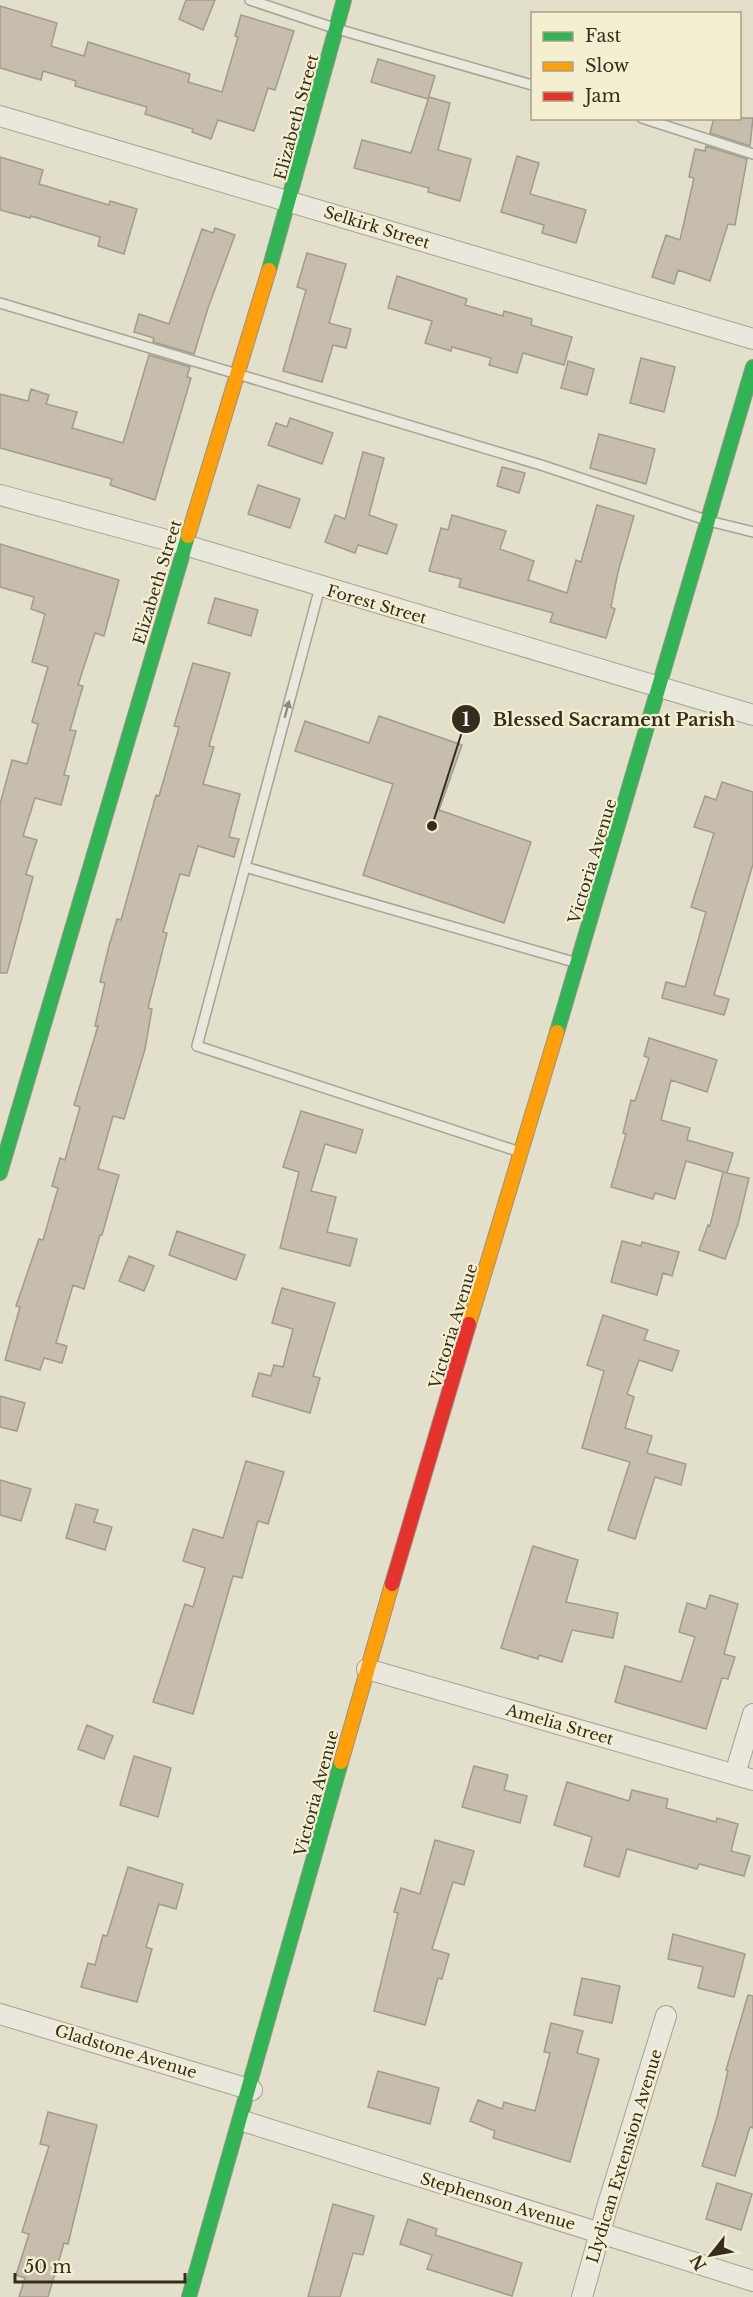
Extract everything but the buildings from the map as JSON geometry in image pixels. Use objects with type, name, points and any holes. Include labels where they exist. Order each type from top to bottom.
[{"type":"street","name":"Elizabeth Street","points":[[0,1173],[185,545],[290,202],[344,0]]},
{"type":"street","name":"Selkirk Street","points":[[0,116],[753,339]]},
{"type":"street","name":"Victoria Avenue","points":[[189,2297],[252,2090],[367,1669],[662,687],[753,367]]},
{"type":"street","name":"Forest Street","points":[[0,495],[185,545],[753,716]]},
{"type":"street","name":"Amelia Street","points":[[367,1669],[744,1777]]},
{"type":"street","points":[[744,1777],[753,1714]]},
{"type":"street","name":"Gladstone Avenue","points":[[0,2014],[252,2090]]},
{"type":"street","name":"Llydican Extension Avenue","points":[[582,2297],[666,2016]]},
{"type":"street","name":"Stephenson Avenue","points":[[243,2121],[753,2281]]},
{"type":"lane","points":[[250,0],[336,29],[531,85]]},
{"type":"lane","points":[[648,120],[753,154]]},
{"type":"lane","points":[[0,303],[541,465],[709,520],[753,532]]},
{"type":"lane","points":[[320,587],[197,1046],[522,1153]]},
{"type":"lane","points":[[245,867],[579,963]]},
{"type":"traffic: fast","points":[[269,270],[344,0]]},
{"type":"traffic: fast","points":[[557,1032],[753,367]]},
{"type":"traffic: fast","points":[[0,1173],[188,536]]},
{"type":"traffic: fast","points":[[189,2297],[341,1762]]},
{"type":"traffic: slow","points":[[188,536],[269,270]]},
{"type":"traffic: slow","points":[[469,1324],[557,1032]]},
{"type":"traffic: slow","points":[[341,1762],[392,1584]]},
{"type":"traffic: jam","points":[[392,1584],[469,1324]]},
{"type":"place","name":"Blessed Sacrament Parish","points":[[432,826]]}]
